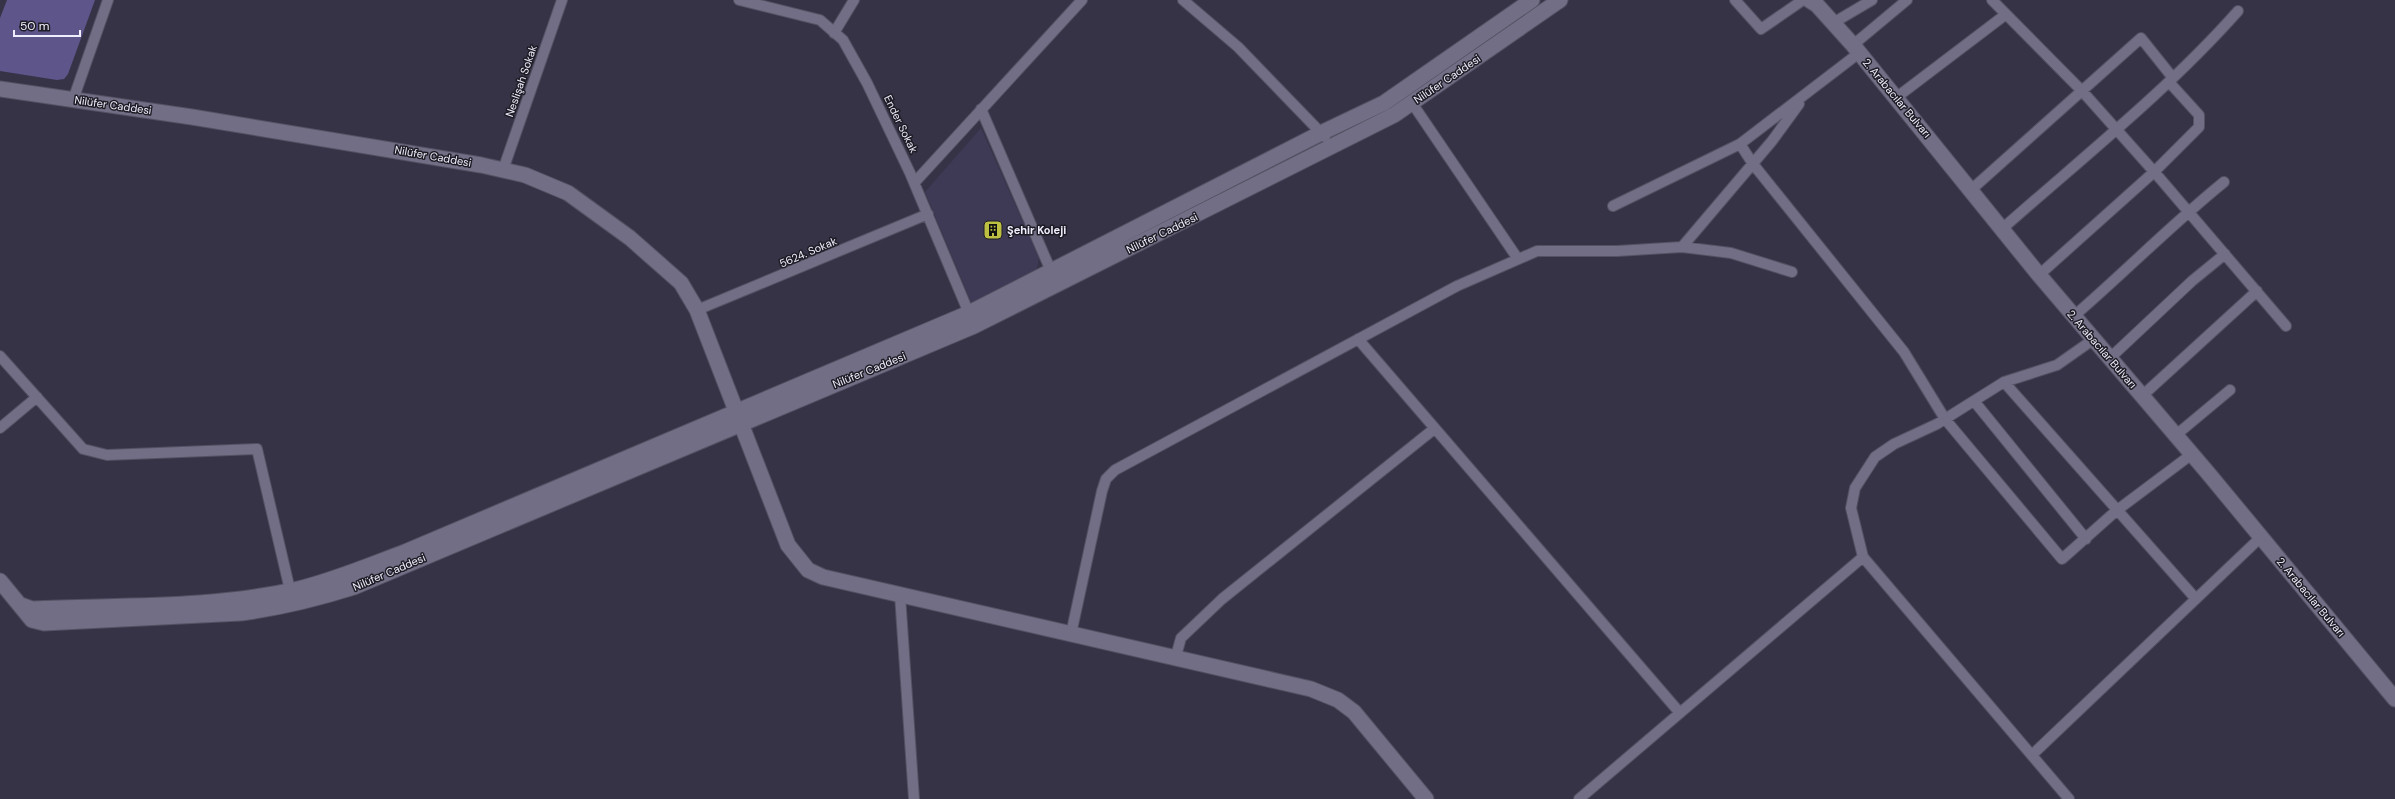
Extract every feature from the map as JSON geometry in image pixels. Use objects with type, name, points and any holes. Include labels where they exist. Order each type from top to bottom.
[{"type":"street","points":[[73,100],[108,0]]},
{"type":"street","name":"Neslişah Sokak","points":[[503,170],[562,0]]},
{"type":"street","name":"Ender Sokak","points":[[740,0],[820,20],[843,40],[867,83],[914,182],[971,320]]},
{"type":"street","points":[[834,33],[854,0]]},
{"type":"street","points":[[914,182],[1082,0]]},
{"type":"street","points":[[1183,0],[1238,47],[1334,146]]},
{"type":"street","points":[[971,320],[1051,271],[1321,133],[1384,103],[1532,0]]},
{"type":"street","name":"Nilüfer Caddesi","points":[[0,581],[32,620],[44,623],[240,613],[268,610],[318,598],[354,587],[739,417],[971,320],[1334,146],[1394,115],[1560,0]]},
{"type":"street","points":[[1735,0],[1761,29],[1814,1]]},
{"type":"street","points":[[1834,23],[1872,0]]},
{"type":"street","points":[[1613,206],[1740,144],[1806,94],[1907,0]]},
{"type":"street","points":[[1992,0],[2083,92],[2188,211],[2286,326]]},
{"type":"street","name":"2. Arabacılar Bulvarı","points":[[1814,1],[1897,97],[1972,189],[2039,275],[2192,454],[2395,699]]},
{"type":"street","points":[[2002,229],[2171,80],[2211,41],[2238,11]]},
{"type":"street","points":[[1897,97],[2006,15]]},
{"type":"street","points":[[1972,189],[2083,92],[2120,55],[2140,38],[2199,115],[2199,127],[2154,172],[2039,275]]},
{"type":"street","name":"Nilüfer Caddesi","points":[[0,90],[199,118],[503,170],[525,175],[568,192],[630,238],[681,283],[697,310],[739,417]]},
{"type":"street","points":[[1682,247],[1753,164],[1806,94]]},
{"type":"street","points":[[1412,103],[1518,259]]},
{"type":"street","points":[[981,109],[1051,271]]},
{"type":"street","points":[[1740,144],[1753,164],[1904,352],[1945,419],[2062,559],[2116,511],[2192,454]]},
{"type":"street","points":[[2074,316],[2188,211],[2224,182]]},
{"type":"street","name":"5624. Sokak","points":[[697,310],[928,214]]},
{"type":"street","points":[[1071,634],[1102,491],[1106,479],[1115,470],[1457,286],[1537,251],[1617,251],[1682,247],[1731,253],[1792,272]]},
{"type":"street","points":[[2110,358],[2192,281],[2225,254]]},
{"type":"street","points":[[2142,396],[2257,291]]},
{"type":"street","points":[[1358,339],[1680,713]]},
{"type":"street","points":[[2069,799],[1863,557],[1851,508],[1855,488],[1875,458],[1894,444],[1945,419],[2004,382],[2057,365],[2094,339]]},
{"type":"street","points":[[0,356],[83,449],[95,453],[107,454],[257,448],[290,590]]},
{"type":"street","points":[[2004,382],[2116,511],[2196,599]]},
{"type":"street","points":[[2176,435],[2230,390]]},
{"type":"street","points":[[0,428],[37,397]]},
{"type":"street","points":[[1974,401],[2086,538]]},
{"type":"street","points":[[21,605],[32,609],[196,602],[262,596],[290,590],[342,575],[404,552],[739,417],[788,545],[797,559],[808,570],[823,577],[1071,634],[1176,656],[1311,689],[1338,700],[1354,712],[1426,799]]},
{"type":"street","points":[[1176,656],[1181,638],[1222,600],[1434,429]]},
{"type":"street","points":[[2032,755],[2261,537]]},
{"type":"street","points":[[1579,799],[1863,557]]},
{"type":"street","points":[[900,595],[914,799]]},
{"type":"shaded area","points":[[7,0],[95,0],[68,74],[64,79],[57,80],[0,71],[0,18]]},
{"type":"shaded area","points":[[981,128],[1039,258],[1036,273],[972,304],[925,192]]},
{"type":"place","name":"Şehir Koleji","points":[[993,230]]}]
